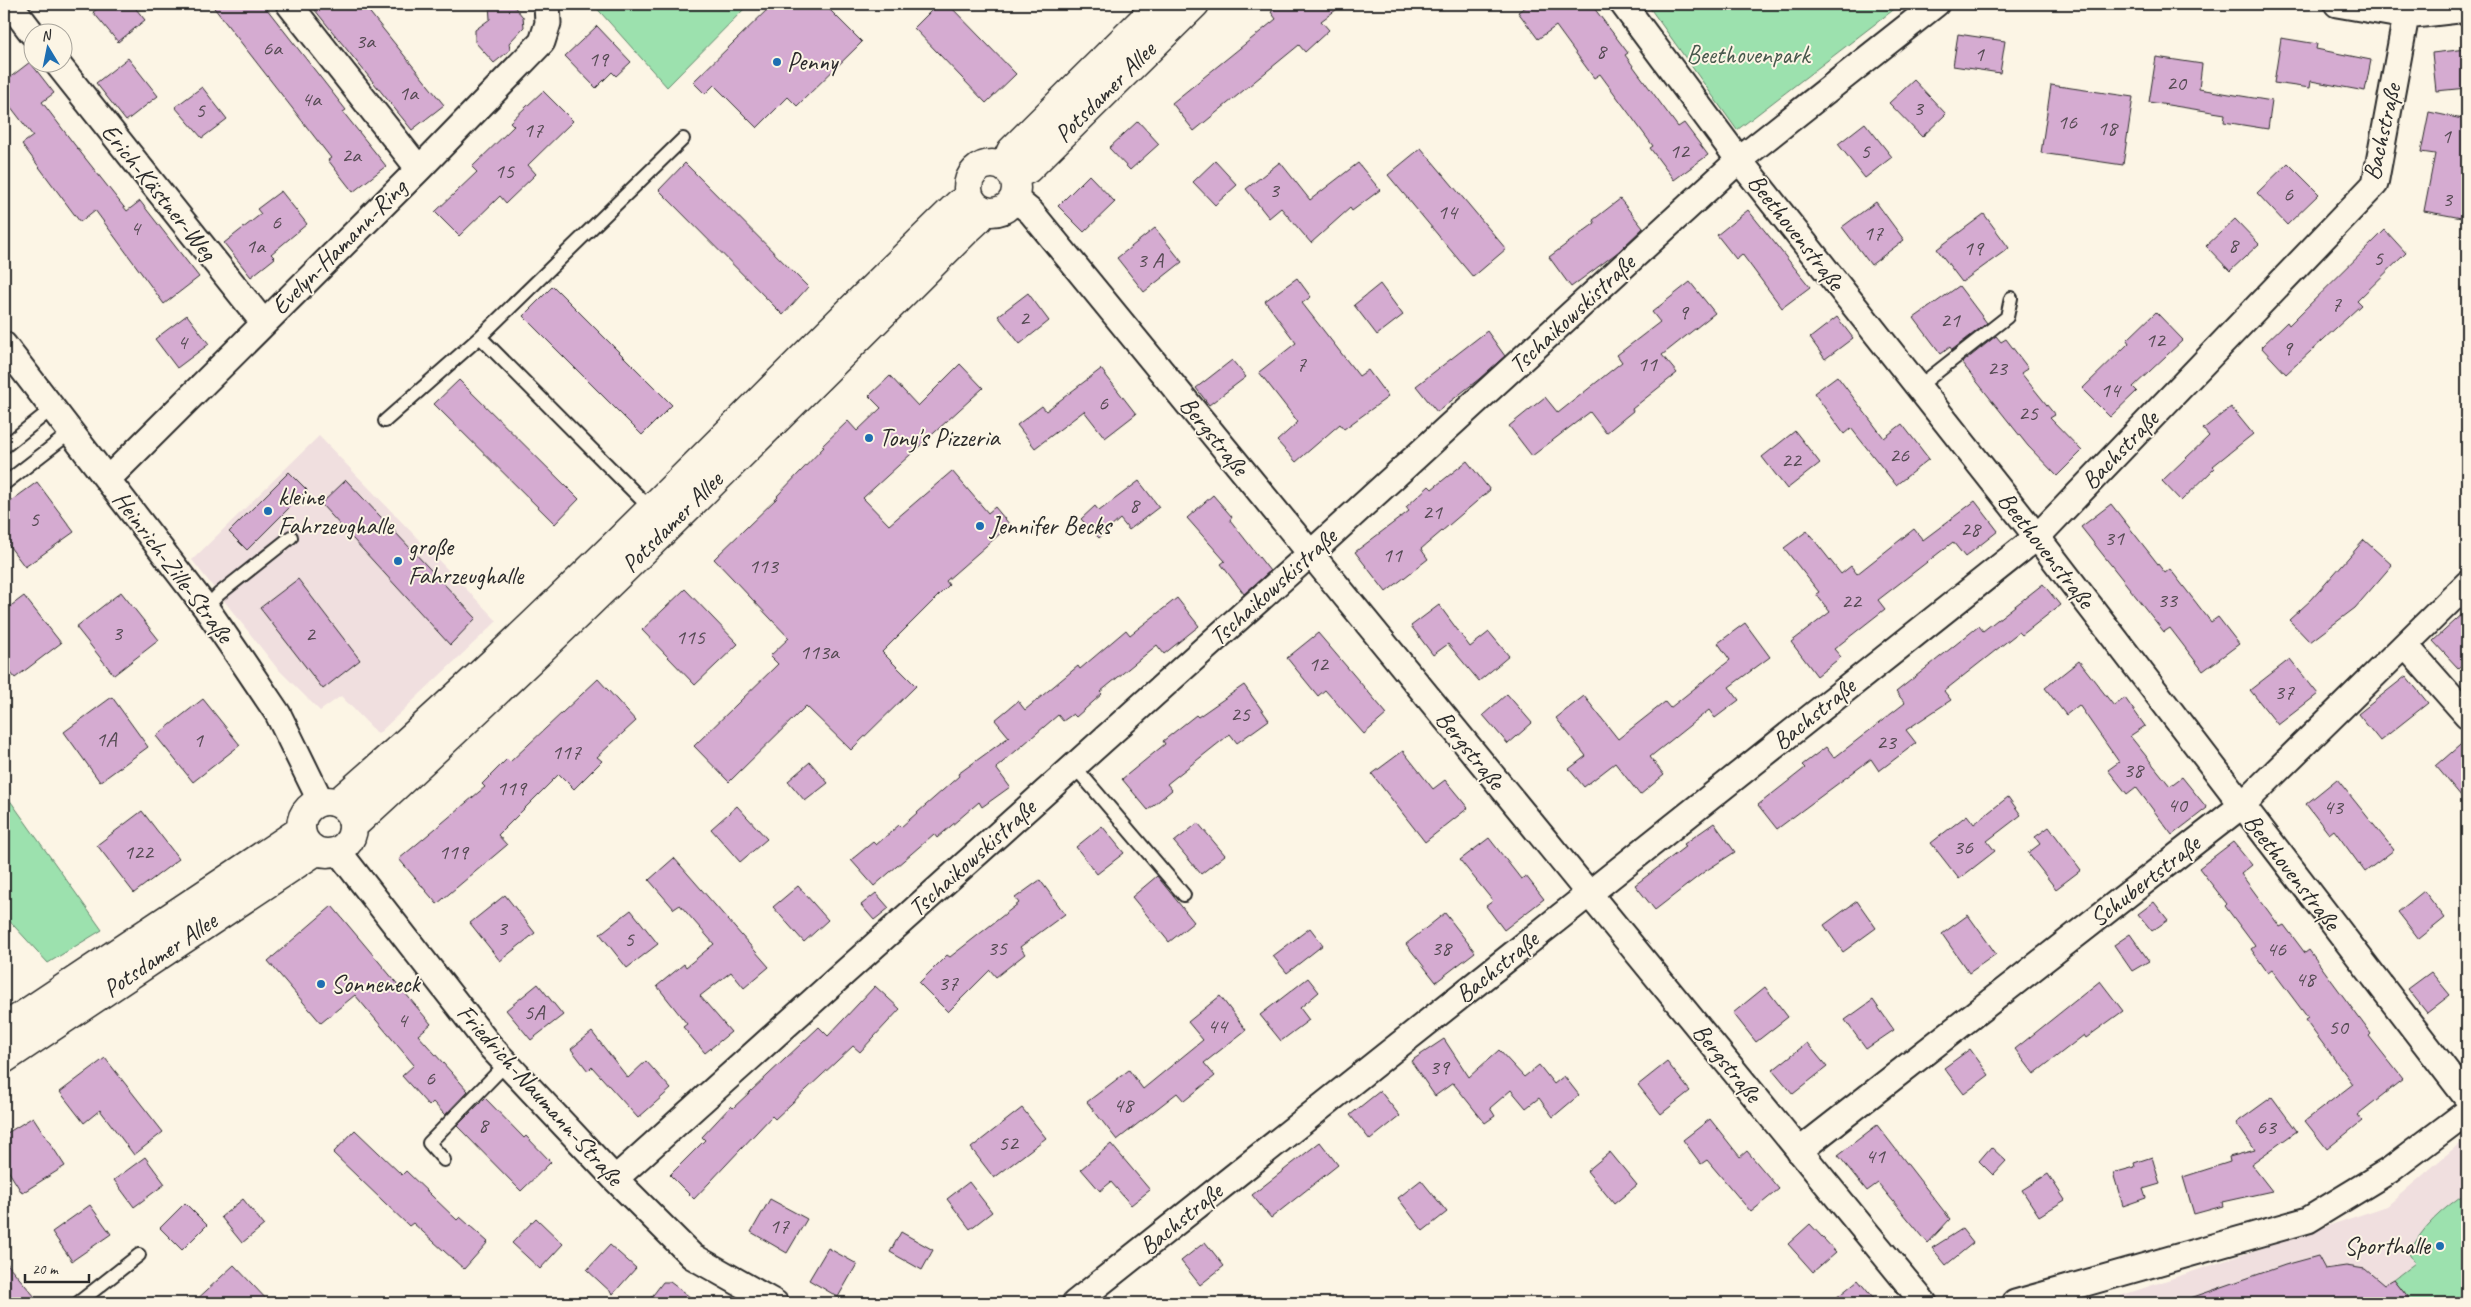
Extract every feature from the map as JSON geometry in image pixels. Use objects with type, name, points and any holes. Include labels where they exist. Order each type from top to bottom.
[{"type":"street","points":[[10,4],[24,22]]},
{"type":"street","points":[[289,4],[418,169]]},
{"type":"street","name":"Evelyn-Hamann-Ring","points":[[108,479],[418,169],[542,42],[548,23],[547,4]]},
{"type":"street","name":"Potsdamer Allee","points":[[1010,180],[1011,151],[1157,12],[1195,4]]},
{"type":"street","name":"Beethovenstraße","points":[[1623,4],[1739,160],[2037,537],[2241,806],[2467,1098]]},
{"type":"street","name":"Tschaikowskistraße","points":[[615,1179],[1310,554],[1739,160],[1936,4]]},
{"type":"street","points":[[2337,4],[2405,10],[2467,9]]},
{"type":"street","name":"Bachstraße","points":[[1075,1303],[2037,537],[2375,184],[2405,10]]},
{"type":"street","name":"Erich-Kästner-Weg","points":[[64,72],[263,322]]},
{"type":"street","points":[[990,164],[1010,180],[1008,206],[1001,210],[976,204],[968,182],[976,169],[990,164]]},
{"type":"street","name":"Bergstraße","points":[[1010,180],[1026,206],[1924,1303]]},
{"type":"street","name":"Potsdamer Allee","points":[[353,826],[478,711],[659,517],[947,214],[958,204],[976,204]]},
{"type":"street","name":"Heinrich-Zille-Straße","points":[[4,345],[206,608],[278,714],[329,802]]},
{"type":"street","name":"Potsdamer Allee","points":[[329,802],[417,733],[659,517]]},
{"type":"street","name":"Schubertstraße","points":[[1799,1151],[2241,806],[2467,584]]},
{"type":"street","points":[[2406,646],[2467,715]]},
{"type":"street","points":[[329,802],[348,812],[353,826],[349,840],[318,844],[303,815],[314,804],[329,802]]},
{"type":"street","name":"Potsdamer Allee","points":[[4,1028],[318,844]]},
{"type":"street","name":"Potsdamer Allee","points":[[4,1059],[318,844]]},
{"type":"street","name":"Friedrich-Naumann-Straße","points":[[318,844],[489,1045],[615,1179],[692,1256],[775,1303]]},
{"type":"street","points":[[2015,1303],[2308,1220],[2390,1170],[2467,1112]]},
{"type":"lane","points":[[386,421],[480,337],[683,139]]},
{"type":"lane","points":[[1918,386],[1983,338],[2007,316],[2011,298]]},
{"type":"lane","points":[[480,337],[659,517]]},
{"type":"lane","points":[[4,447],[53,408]]},
{"type":"lane","points":[[4,484],[71,432]]},
{"type":"lane","points":[[206,608],[219,594],[291,537]]},
{"type":"lane","points":[[1074,766],[1184,895]]},
{"type":"lane","points":[[444,1160],[429,1143],[506,1064]]},
{"type":"lane","points":[[78,1303],[139,1255]]},
{"type":"shaded area","points":[[319,436],[497,621],[378,734],[341,696],[320,711],[277,668],[192,560]]},
{"type":"shaded area","points":[[2467,1137],[2467,1303],[2122,1303],[2120,1296],[2387,1206]]},
{"type":"green space","points":[[593,4],[749,4],[667,87]]},
{"type":"green space","name":"Beethovenpark","points":[[1647,4],[1901,4],[1737,130]]},
{"type":"green space","points":[[4,792],[102,930],[48,963],[4,915]]},
{"type":"green space","name":"Sporthalle","points":[[2467,1192],[2467,1303],[2413,1303],[2394,1279],[2415,1263],[2409,1254],[2420,1235],[2442,1212]]},
{"type":"building","points":[[104,4],[132,4],[145,20],[118,42],[93,12]]},
{"type":"building","points":[[211,4],[263,4],[346,110],[343,112],[386,166],[353,192],[328,160],[331,158]]},
{"type":"building","points":[[310,4],[363,4],[444,105],[412,130]]},
{"type":"building","points":[[489,4],[512,4],[523,17],[524,27],[509,43],[510,50],[494,63],[475,42],[475,30],[490,19]]},
{"type":"building","name":"Penny","points":[[773,4],[824,4],[862,42],[797,106],[788,97],[757,128],[714,85],[705,94],[693,82]]},
{"type":"building","points":[[938,4],[948,4],[1016,74],[986,103],[914,28]]},
{"type":"building","points":[[1281,4],[1344,4],[1321,21],[1329,30],[1305,52],[1299,45],[1194,131],[1172,103],[1276,19],[1271,12]]},
{"type":"building","points":[[1530,4],[1591,4],[1628,53],[1625,55],[1678,127],[1684,123],[1708,155],[1674,180],[1650,148],[1653,146],[1600,74],[1594,78],[1556,26],[1538,39],[1518,12]]},
{"type":"building","points":[[597,26],[631,62],[616,76],[612,72],[596,88],[565,56]]},
{"type":"building","points":[[1958,34],[2005,41],[2000,73],[1953,66]]},
{"type":"building","points":[[2281,38],[2317,44],[2316,49],[2371,60],[2365,91],[2311,81],[2310,88],[2274,83]]},
{"type":"building","points":[[2467,49],[2467,88],[2436,91],[2432,53]]},
{"type":"building","points":[[2156,57],[2202,64],[2199,89],[2272,101],[2268,129],[2224,122],[2225,114],[2149,102]]},
{"type":"building","points":[[128,58],[158,96],[126,121],[96,83]]},
{"type":"building","points":[[22,68],[22,72],[38,72],[54,93],[42,102],[74,144],[127,211],[140,201],[199,277],[164,304],[95,210],[80,222],[22,144],[33,136],[4,98],[4,82]]},
{"type":"building","points":[[1914,80],[1946,114],[1922,137],[1889,103]]},
{"type":"building","points":[[2051,85],[2133,97],[2123,165],[2041,153]]},
{"type":"building","points":[[202,87],[227,119],[202,138],[175,107]]},
{"type":"building","points":[[543,91],[573,121],[528,165],[536,174],[506,203],[500,196],[459,236],[435,212],[477,172],[472,167],[514,126],[510,122]]},
{"type":"building","points":[[2429,112],[2467,120],[2467,219],[2424,211],[2435,154],[2421,152]]},
{"type":"building","points":[[1138,121],[1159,144],[1130,170],[1109,148]]},
{"type":"building","points":[[1865,123],[1892,157],[1865,178],[1838,144]]},
{"type":"building","points":[[1421,148],[1506,249],[1473,277],[1388,175]]},
{"type":"building","points":[[1215,161],[1237,185],[1215,205],[1193,182]]},
{"type":"building","points":[[1280,162],[1310,200],[1358,163],[1380,190],[1352,211],[1350,208],[1311,243],[1281,208],[1269,218],[1246,189]]},
{"type":"building","points":[[685,163],[808,287],[783,315],[659,190]]},
{"type":"building","points":[[2288,163],[2319,194],[2287,225],[2257,193]]},
{"type":"building","points":[[1089,175],[1115,202],[1084,232],[1058,206]]},
{"type":"building","points":[[281,191],[307,224],[271,254],[275,258],[251,277],[224,243],[261,214],[257,209]]},
{"type":"building","points":[[1620,199],[1643,228],[1618,252],[1571,287],[1549,257],[1595,223],[1593,220]]},
{"type":"building","points":[[1876,202],[1904,240],[1871,265],[1842,227]]},
{"type":"building","points":[[1748,210],[1810,287],[1782,308],[1742,254],[1736,259],[1717,235]]},
{"type":"building","points":[[1984,214],[2009,248],[1962,282],[1937,249]]},
{"type":"building","points":[[2235,219],[2259,244],[2230,271],[2206,246]]},
{"type":"building","points":[[1155,228],[1182,262],[1144,292],[1117,258]]},
{"type":"building","points":[[2385,230],[2406,253],[2357,301],[2361,305],[2286,374],[2261,347],[2287,322],[2289,325]]},
{"type":"building","points":[[1297,278],[1311,297],[1302,303],[1359,376],[1368,370],[1388,397],[1344,429],[1340,424],[1296,462],[1277,441],[1298,422],[1259,372],[1296,343],[1265,301]]},
{"type":"building","points":[[1690,282],[1715,313],[1662,355],[1677,373],[1632,409],[1633,411],[1606,433],[1590,412],[1532,456],[1509,426],[1545,397],[1558,413],[1622,362],[1617,355],[1660,322],[1652,312]]},
{"type":"building","points":[[1380,284],[1403,315],[1377,335],[1354,305]]},
{"type":"building","points":[[553,286],[672,405],[642,435],[523,316]]},
{"type":"building","points":[[1959,286],[1987,323],[1952,350],[1950,347],[1941,354],[1914,318]]},
{"type":"building","points":[[1028,293],[1049,321],[1020,344],[998,316]]},
{"type":"building","points":[[2156,312],[2183,340],[2133,387],[2137,391],[2110,417],[2082,389],[2129,343],[2127,340]]},
{"type":"building","points":[[187,315],[209,344],[177,368],[155,339]]},
{"type":"building","points":[[1837,317],[1853,338],[1825,359],[1810,338]]},
{"type":"building","points":[[1487,331],[1505,356],[1437,412],[1416,386]]},
{"type":"building","points":[[1996,336],[2001,342],[2006,339],[2028,368],[2021,373],[2055,415],[2050,418],[2082,451],[2057,476],[2028,446],[1962,363]]},
{"type":"building","points":[[1232,360],[1246,377],[1209,405],[1196,388]]},
{"type":"building","points":[[960,364],[983,388],[863,498],[889,525],[952,471],[988,513],[995,507],[1010,525],[946,581],[949,585],[882,652],[916,686],[851,750],[806,706],[729,782],[694,746],[778,664],[770,656],[789,638],[714,559],[778,497],[824,447],[822,446],[848,421],[857,431],[881,408],[869,396],[890,376],[918,406]]},
{"type":"building","points":[[1101,369],[1136,414],[1105,438],[1084,411],[1035,448],[1017,425],[1042,406],[1046,411]]},
{"type":"building","points":[[1837,376],[1884,438],[1902,424],[1929,459],[1896,485],[1851,428],[1844,434],[1814,393]]},
{"type":"building","points":[[459,380],[579,499],[555,524],[434,404]]},
{"type":"building","points":[[2231,407],[2253,434],[2213,466],[2215,468],[2181,501],[2162,481],[2209,436],[2203,429]]},
{"type":"building","points":[[1795,431],[1820,463],[1787,489],[1762,457]]},
{"type":"building","points":[[1467,461],[1490,490],[1421,549],[1428,559],[1386,592],[1355,552],[1409,511],[1406,507],[1429,486],[1432,489]]},
{"type":"building","name":"kleine Fahrzeughalle","points":[[289,472],[307,490],[247,550],[229,532]]},
{"type":"building","name":"große Fahrzeughalle","points":[[346,480],[476,618],[450,645],[321,504]]},
{"type":"building","points":[[1139,481],[1159,507],[1129,530],[1120,519],[1099,538],[1081,519],[1095,506],[1099,511]]},
{"type":"building","points":[[37,482],[74,532],[25,567],[4,539],[4,506]]},
{"type":"building","points":[[1213,495],[1232,517],[1230,520],[1270,571],[1244,594],[1221,564],[1225,561],[1187,518]]},
{"type":"building","points":[[1975,501],[1998,531],[1965,557],[1953,542],[1878,600],[1885,609],[1834,649],[1841,657],[1817,676],[1791,642],[1830,612],[1816,594],[1819,592],[1784,548],[1807,531],[1841,574],[1851,566],[1857,574],[1914,529],[1923,540]]},
{"type":"building","points":[[2111,504],[2165,573],[2170,569],[2211,622],[2218,617],[2239,644],[2203,671],[2170,628],[2164,632],[2081,527]]},
{"type":"building","points":[[2364,540],[2392,565],[2355,608],[2310,642],[2289,620],[2311,600]]},
{"type":"building","points":[[298,579],[360,660],[323,689],[260,608]]},
{"type":"building","points":[[2043,584],[2060,605],[2022,635],[2019,632],[1944,691],[1951,700],[1906,730],[1916,743],[1879,771],[1871,759],[1777,829],[1758,805],[1805,768],[1802,765],[1826,747],[1834,758],[1905,703],[1896,692],[1979,626],[1983,631]]},
{"type":"building","points":[[685,589],[738,644],[695,685],[642,630]]},
{"type":"building","points":[[121,592],[159,640],[114,675],[76,627]]},
{"type":"building","points":[[24,596],[61,643],[15,678],[4,664],[4,611]]},
{"type":"building","points":[[1177,598],[1199,626],[1164,654],[1157,645],[1100,692],[1102,694],[1076,717],[1073,714],[1063,721],[1058,715],[996,768],[1010,787],[982,807],[979,802],[937,838],[934,834],[874,886],[851,860],[873,842],[876,845],[899,825],[901,827],[959,776],[958,774],[1009,737],[995,720],[1018,701],[1025,710],[1078,666],[1080,669],[1126,630],[1130,635]]},
{"type":"building","points":[[1439,605],[1470,647],[1489,632],[1509,656],[1479,681],[1448,644],[1433,655],[1411,626]]},
{"type":"building","points":[[2467,610],[2467,660],[2458,668],[2433,641]]},
{"type":"building","points":[[1745,623],[1770,657],[1729,687],[1739,700],[1715,718],[1709,710],[1650,757],[1664,775],[1640,795],[1615,763],[1584,787],[1569,769],[1586,756],[1556,718],[1584,696],[1618,739],[1665,702],[1670,708],[1730,660],[1718,643]]},
{"type":"building","points":[[1318,633],[1387,714],[1364,734],[1325,690],[1318,696],[1287,658]]},
{"type":"building","points":[[2290,659],[2318,694],[2278,725],[2250,690]]},
{"type":"building","points":[[2079,661],[2114,706],[2125,698],[2145,726],[2130,736],[2170,786],[2182,777],[2207,808],[2172,835],[2136,787],[2127,794],[2108,770],[2119,762],[2079,705],[2066,715],[2045,688]]},
{"type":"building","points":[[2406,676],[2428,703],[2380,741],[2358,714]]},
{"type":"building","points":[[598,679],[636,721],[597,757],[602,761],[574,789],[559,774],[498,835],[507,845],[437,904],[399,859],[485,787],[482,784],[507,759],[510,762]]},
{"type":"building","points":[[1244,685],[1269,720],[1237,743],[1230,734],[1167,784],[1172,790],[1148,810],[1122,779],[1165,744],[1163,741],[1196,715],[1198,717]]},
{"type":"building","points":[[1507,694],[1532,723],[1508,744],[1483,715]]},
{"type":"building","points":[[112,697],[148,747],[100,782],[64,732]]},
{"type":"building","points":[[203,699],[240,745],[193,782],[156,736]]},
{"type":"building","points":[[2467,739],[2467,803],[2436,766]]},
{"type":"building","points":[[1403,751],[1433,789],[1445,780],[1468,808],[1425,842],[1372,774]]},
{"type":"building","points":[[810,762],[828,783],[805,801],[788,781]]},
{"type":"building","points":[[2337,779],[2394,850],[2365,872],[2334,830],[2329,834],[2306,804]]},
{"type":"building","points":[[2008,797],[2021,815],[1987,841],[1995,851],[1959,879],[1931,843],[1967,815],[1974,824]]},
{"type":"building","points":[[737,806],[767,839],[740,862],[711,829]]},
{"type":"building","points":[[142,811],[179,859],[134,893],[97,845]]},
{"type":"building","points":[[1198,823],[1225,855],[1201,874],[1174,842]]},
{"type":"building","points":[[1714,823],[1735,852],[1704,872],[1655,910],[1635,885],[1686,846],[1684,844]]},
{"type":"building","points":[[1102,826],[1124,853],[1097,874],[1076,847]]},
{"type":"building","points":[[2049,827],[2081,870],[2056,889],[2028,853],[2040,844],[2035,837]]},
{"type":"building","points":[[1489,838],[1521,879],[1526,876],[1544,899],[1504,930],[1486,906],[1493,901],[1460,860]]},
{"type":"building","points":[[2233,842],[2252,865],[2241,874],[2280,927],[2284,925],[2305,953],[2309,950],[2371,1034],[2369,1036],[2403,1079],[2357,1115],[2362,1121],[2327,1149],[2305,1121],[2353,1084],[2305,1020],[2308,1018],[2272,970],[2268,973],[2251,949],[2255,946],[2225,906],[2227,904],[2199,868]]},
{"type":"building","points":[[674,858],[769,967],[744,988],[731,972],[700,996],[731,1032],[705,1053],[683,1027],[687,1024],[657,986],[684,964],[686,967],[714,944],[680,905],[674,909],[649,880]]},
{"type":"building","points":[[1157,876],[1194,922],[1169,942],[1132,897]]},
{"type":"building","points":[[1040,880],[1065,914],[1020,947],[1025,954],[996,977],[990,970],[948,1012],[919,983],[947,955],[950,957],[1019,903],[1015,898]]},
{"type":"building","points":[[798,886],[828,920],[804,942],[773,907]]},
{"type":"building","points":[[2424,891],[2445,918],[2419,939],[2398,912]]},
{"type":"building","points":[[876,893],[889,908],[874,920],[861,905]]},
{"type":"building","points":[[505,895],[535,933],[500,961],[470,923]]},
{"type":"building","points":[[1857,901],[1876,928],[1843,952],[1824,925]]},
{"type":"building","points":[[2154,902],[2168,920],[2152,931],[2138,914]]},
{"type":"building","points":[[332,906],[431,1024],[418,1035],[468,1091],[445,1115],[433,1102],[429,1106],[402,1076],[414,1065],[355,995],[321,1023],[268,961]]},
{"type":"building","points":[[631,910],[658,944],[627,968],[600,934]]},
{"type":"building","points":[[1445,913],[1475,952],[1436,982],[1406,944]]},
{"type":"building","points":[[1968,915],[1996,954],[1969,973],[1942,934]]},
{"type":"building","points":[[1310,928],[1323,945],[1287,973],[1273,956]]},
{"type":"building","points":[[2130,934],[2149,961],[2132,971],[2114,945]]},
{"type":"building","points":[[2431,972],[2450,995],[2427,1013],[2408,989]]},
{"type":"building","points":[[1308,978],[1319,992],[1300,1008],[1309,1020],[1281,1041],[1260,1015]]},
{"type":"building","points":[[2100,981],[2123,1011],[2086,1038],[2084,1035],[2034,1074],[2015,1049]]},
{"type":"building","points":[[538,984],[563,1015],[531,1040],[506,1010]]},
{"type":"building","points":[[875,986],[900,1009],[860,1052],[853,1046],[775,1119],[772,1116],[694,1199],[670,1175],[705,1140],[702,1137],[731,1106],[733,1108],[819,1027],[828,1036]]},
{"type":"building","points":[[1765,987],[1788,1017],[1756,1042],[1733,1013]]},
{"type":"building","points":[[1220,996],[1246,1030],[1204,1063],[1215,1076],[1184,1101],[1177,1093],[1117,1140],[1087,1102],[1129,1070],[1143,1089],[1203,1040],[1188,1022]]},
{"type":"building","points":[[1873,1000],[1894,1030],[1866,1049],[1845,1020]]},
{"type":"building","points":[[592,1032],[628,1078],[646,1061],[671,1089],[638,1118],[592,1067],[588,1071],[571,1049]]},
{"type":"building","points":[[1444,1039],[1469,1077],[1499,1050],[1524,1077],[1539,1065],[1554,1084],[1564,1076],[1579,1095],[1553,1117],[1539,1098],[1526,1108],[1511,1090],[1490,1108],[1495,1116],[1485,1123],[1453,1083],[1435,1096],[1411,1061]]},
{"type":"building","points":[[1807,1043],[1827,1067],[1793,1094],[1773,1070]]},
{"type":"building","points":[[1970,1049],[1989,1075],[1964,1094],[1944,1068]]},
{"type":"building","points":[[105,1058],[163,1132],[134,1155],[100,1110],[84,1123],[60,1092]]},
{"type":"building","points":[[1667,1062],[1690,1091],[1661,1114],[1638,1085]]},
{"type":"building","points":[[1380,1091],[1400,1116],[1370,1140],[1350,1115]]},
{"type":"building","points":[[2272,1097],[2297,1131],[2251,1164],[2272,1191],[2222,1202],[2223,1206],[2194,1214],[2183,1177],[2230,1162],[2229,1157],[2255,1150],[2236,1123]]},
{"type":"building","points":[[485,1098],[524,1138],[526,1136],[551,1162],[521,1191],[457,1126]]},
{"type":"building","points":[[1022,1108],[1046,1138],[994,1178],[971,1148]]},
{"type":"building","points":[[33,1117],[65,1166],[22,1193],[4,1164],[4,1135]]},
{"type":"building","points":[[1710,1119],[1740,1157],[1747,1151],[1779,1189],[1751,1212],[1707,1160],[1701,1164],[1683,1140]]},
{"type":"building","points":[[1877,1125],[1950,1219],[1928,1243],[1878,1183],[1867,1191],[1838,1155]]},
{"type":"building","points":[[355,1130],[402,1175],[406,1171],[457,1220],[460,1217],[488,1242],[464,1269],[413,1223],[409,1226],[333,1153]]},
{"type":"building","points":[[1320,1142],[1338,1165],[1271,1218],[1252,1195]]},
{"type":"building","points":[[1111,1144],[1150,1190],[1131,1205],[1111,1182],[1100,1191],[1081,1169]]},
{"type":"building","points":[[1991,1147],[2006,1161],[1993,1175],[1979,1161]]},
{"type":"building","points":[[1610,1152],[1637,1185],[1614,1204],[1587,1171]]},
{"type":"building","points":[[145,1157],[165,1184],[134,1207],[114,1180]]},
{"type":"building","points":[[2152,1157],[2160,1184],[2143,1189],[2146,1198],[2123,1206],[2113,1173],[2135,1167],[2134,1163]]},
{"type":"building","points":[[2048,1174],[2065,1200],[2039,1216],[2022,1190]]},
{"type":"building","points":[[1421,1180],[1447,1212],[1423,1231],[1398,1198]]},
{"type":"building","points":[[969,1182],[992,1212],[970,1229],[947,1199]]},
{"type":"building","points":[[243,1199],[264,1225],[242,1243],[221,1217]]},
{"type":"building","points":[[770,1199],[807,1219],[787,1253],[751,1232]]},
{"type":"building","points":[[185,1203],[207,1225],[182,1250],[160,1228]]},
{"type":"building","points":[[90,1205],[111,1234],[72,1261],[52,1232]]},
{"type":"building","points":[[536,1218],[563,1244],[540,1269],[512,1243]]},
{"type":"building","points":[[1810,1224],[1836,1252],[1813,1272],[1788,1244]]},
{"type":"building","points":[[1962,1229],[1973,1243],[1946,1265],[1932,1248]]},
{"type":"building","points":[[901,1232],[933,1250],[922,1270],[890,1252]]},
{"type":"building","points":[[1205,1242],[1224,1266],[1200,1285],[1181,1261]]},
{"type":"building","points":[[610,1245],[636,1268],[613,1294],[587,1270]]},
{"type":"building","points":[[828,1248],[857,1264],[838,1297],[809,1280]]},
{"type":"building","points":[[2318,1256],[2325,1269],[2346,1266],[2365,1269],[2384,1285],[2394,1279],[2413,1303],[2182,1303],[2182,1301],[2285,1265]]},
{"type":"building","points":[[4,1260],[40,1303],[4,1303]]},
{"type":"building","points":[[234,1265],[270,1303],[193,1303]]},
{"type":"building","points":[[1858,1280],[1877,1303],[1830,1303]]},
{"type":"building","points":[[663,1282],[670,1282],[698,1303],[647,1303]]},
{"type":"place","name":"Penny","points":[[777,62]]},
{"type":"place","name":"Tony's Pizzeria","points":[[869,438]]},
{"type":"place","name":"kleine Fahrzeughalle","points":[[268,511]]},
{"type":"place","name":"Jennifer Becks","points":[[980,526]]},
{"type":"place","name":"große Fahrzeughalle","points":[[398,561]]},
{"type":"place","name":"Sonneneck","points":[[321,984]]},
{"type":"place","name":"Sporthalle","points":[[2440,1246]]}]
